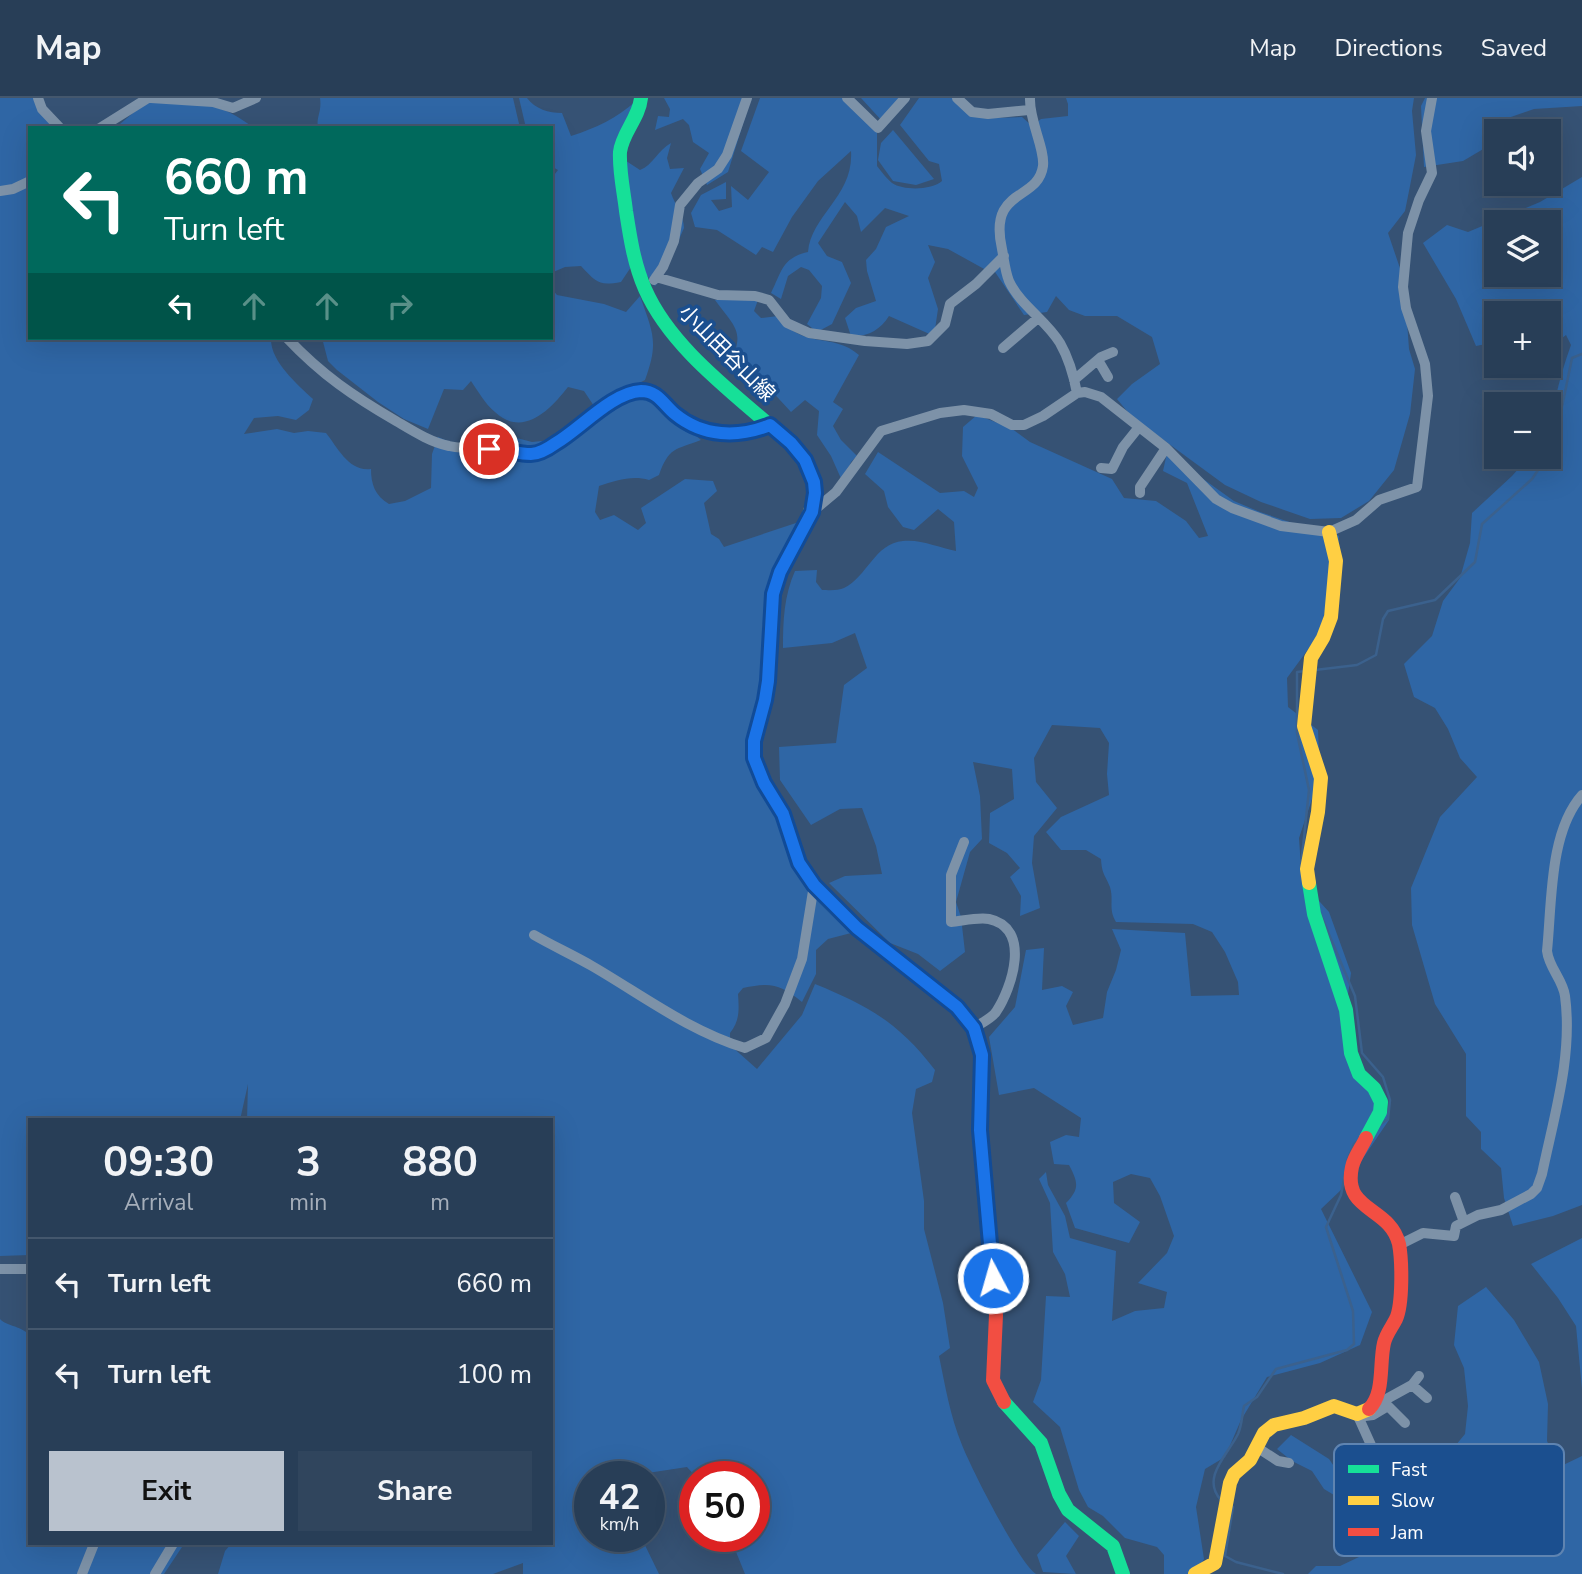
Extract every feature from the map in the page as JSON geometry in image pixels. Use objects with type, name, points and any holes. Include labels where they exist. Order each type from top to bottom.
[{"type":"main road","name":"小山田谷山線","points":[[640,98],[636,121],[623,138],[620,154],[636,261],[646,292],[672,332],[799,452],[810,470],[815,493],[812,512],[780,572],[773,594],[768,681],[753,750],[757,766],[783,814],[799,863],[814,885],[857,928],[957,1007],[974,1028],[982,1055],[980,1130],[996,1307],[993,1380],[1005,1404],[1041,1443],[1059,1494],[1068,1510],[1113,1546],[1122,1574]]},
{"type":"main road","points":[[1195,1574],[1214,1563],[1234,1475],[1250,1460],[1264,1433],[1274,1424],[1304,1418],[1334,1406],[1364,1411],[1377,1401],[1387,1368],[1384,1340],[1400,1303],[1399,1245],[1392,1228],[1382,1216],[1360,1204],[1353,1191],[1352,1166],[1380,1112],[1381,1102],[1374,1088],[1359,1074],[1351,1053],[1346,1010],[1314,914],[1307,869],[1318,813],[1321,778],[1304,726],[1311,657],[1323,638],[1331,617],[1336,561],[1329,532]]},
{"type":"street","points":[[38,98],[42,109],[58,126]]},
{"type":"street","points":[[103,126],[150,98],[213,102],[233,108],[256,98]]},
{"type":"street","points":[[646,292],[674,241],[680,205],[698,183],[718,169],[727,155],[747,98]]},
{"type":"street","points":[[847,98],[878,128],[905,98]]},
{"type":"street","points":[[957,98],[972,112],[988,114],[1029,110]]},
{"type":"street","points":[[1030,98],[1029,110],[1044,162],[1040,177],[1006,206],[998,231],[1008,279],[1019,296],[1059,342],[1077,393]]},
{"type":"street","points":[[812,512],[836,492],[881,431],[940,413],[964,410],[991,414],[1012,425],[1024,425],[1043,416],[1077,393],[1086,392],[1101,397],[1166,448],[1216,499],[1280,526],[1329,532],[1356,520],[1379,500],[1417,487],[1428,396],[1425,363],[1406,308],[1403,287],[1408,233],[1432,173],[1426,131],[1432,98]]},
{"type":"street","points":[[0,191],[28,182]]},
{"type":"street","points":[[656,277],[718,295],[755,296],[769,300],[787,323],[809,333],[907,344],[928,341],[945,324],[950,304],[976,284],[1004,256]]},
{"type":"street","points":[[1003,348],[1038,318]]},
{"type":"street","points":[[290,340],[309,361],[350,394],[421,436],[450,447],[533,454],[571,434],[617,398],[639,391],[655,393],[675,414],[694,427],[723,435],[757,431],[770,425]]},
{"type":"street","points":[[1074,380],[1098,359],[1113,352]]},
{"type":"street","points":[[1098,359],[1108,377]]},
{"type":"street","points":[[1101,468],[1112,468],[1123,447],[1139,427]]},
{"type":"street","points":[[1140,493],[1140,487],[1166,448]]},
{"type":"street","points":[[1399,1245],[1423,1233],[1454,1236],[1456,1226],[1478,1215],[1501,1210],[1537,1188],[1567,1041],[1565,995],[1549,962],[1547,951],[1557,851],[1569,813],[1582,795]]},
{"type":"street","points":[[964,842],[951,875],[951,922],[988,919],[1004,926],[1012,937],[1016,961],[1006,996],[994,1015],[974,1028]]},
{"type":"street","points":[[534,936],[591,965],[716,1040],[745,1048],[766,1038],[785,1004],[802,959],[814,885]]},
{"type":"street","points":[[1455,1197],[1464,1222]]},
{"type":"street","points":[[0,1269],[28,1269]]},
{"type":"street","points":[[1364,1411],[1415,1381],[1427,1398]]},
{"type":"street","points":[[1364,1411],[1365,1416],[1373,1415],[1388,1406],[1405,1423]]},
{"type":"street","points":[[1364,1411],[1371,1444]]},
{"type":"street","points":[[1258,1448],[1278,1461],[1289,1463]]},
{"type":"street","points":[[82,1574],[94,1545]]},
{"type":"street","points":[[155,1574],[172,1545]]},
{"type":"shaded area","points":[[0,98],[41,98],[41,103],[60,126],[28,126],[28,340],[271,340],[280,363],[313,399],[309,410],[296,420],[278,416],[254,418],[244,434],[277,429],[294,433],[326,433],[350,463],[363,469],[371,469],[375,489],[389,504],[405,501],[431,488],[432,454],[438,437],[479,454],[504,455],[513,437],[532,442],[552,440],[623,401],[642,396],[656,398],[701,440],[670,454],[659,475],[649,480],[630,478],[599,486],[595,512],[600,520],[614,515],[638,530],[646,523],[641,508],[685,479],[713,481],[717,491],[704,503],[711,534],[719,539],[724,547],[805,520],[775,611],[749,743],[795,823],[807,870],[855,932],[828,939],[816,950],[816,974],[802,1002],[775,986],[743,988],[738,994],[738,1015],[730,1033],[730,1045],[757,1069],[802,1015],[815,984],[867,1008],[882,1018],[909,1040],[935,1070],[932,1082],[916,1089],[912,1113],[924,1201],[924,1229],[943,1303],[950,1348],[939,1356],[951,1412],[967,1457],[1007,1534],[1036,1574],[745,1574],[736,1552],[770,1552],[770,1461],[679,1461],[679,1468],[665,1470],[665,1461],[574,1461],[574,1552],[648,1552],[659,1574],[523,1574],[523,1563],[493,1574],[218,1574],[225,1551],[230,1545],[553,1545],[553,1118],[247,1118],[248,1084],[240,1118],[28,1118],[28,1255],[0,1256]]},
{"type":"shaded area","points":[[160,98],[198,103],[220,108],[251,126],[122,126],[120,124],[140,107]]},
{"type":"shaded area","points":[[320,98],[513,98],[520,126],[318,126]]},
{"type":"shaded area","points":[[519,98],[527,98],[543,110],[562,113],[571,136],[606,122],[636,101],[617,155],[640,170],[671,143],[667,158],[670,169],[684,168],[671,193],[684,228],[662,278],[655,286],[645,273],[633,264],[621,282],[614,283],[599,282],[581,266],[565,267],[553,272],[553,176],[558,170],[553,167],[553,126],[526,126]]},
{"type":"shaded area","points":[[664,98],[751,98],[728,172],[707,185],[700,169],[709,153],[693,142],[689,125],[683,119],[655,130],[658,116],[669,117],[670,109]]},
{"type":"shaded area","points":[[760,98],[844,98],[877,132],[877,166],[882,173],[897,186],[918,188],[942,181],[939,164],[929,161],[900,125],[919,98],[956,98],[994,118],[1022,117],[1032,126],[1041,119],[1068,116],[1066,98],[1414,98],[1412,111],[1416,155],[1405,211],[1388,233],[1404,280],[1409,349],[1415,369],[1410,414],[1394,470],[1369,501],[1341,518],[1310,519],[1261,502],[1225,485],[1131,416],[1117,399],[1132,384],[1160,364],[1152,337],[1117,316],[1085,316],[1069,310],[1056,296],[1047,312],[1024,315],[993,269],[986,270],[948,249],[928,245],[935,262],[928,278],[938,309],[934,336],[889,316],[873,332],[851,336],[845,318],[856,308],[876,301],[866,260],[876,249],[886,227],[909,216],[885,208],[861,232],[857,216],[845,202],[818,243],[827,256],[842,262],[851,283],[832,324],[817,332],[807,324],[821,298],[822,286],[809,270],[801,267],[788,276],[781,299],[771,293],[788,262],[808,252],[816,227],[846,181],[851,151],[818,181],[792,217],[773,252],[762,247],[756,255],[717,230],[695,227],[691,213],[701,195],[726,182],[726,199],[711,200],[719,211],[732,207],[731,186],[748,200],[769,172],[741,151]]},
{"type":"shaded area","points":[[861,98],[902,98],[883,122]]},
{"type":"shaded area","points":[[1425,98],[1582,98],[1582,106],[1534,109],[1507,119],[1484,119],[1484,149],[1463,161],[1424,167],[1421,106]]},
{"type":"shaded area","points":[[893,130],[934,179],[916,185],[893,181],[878,160],[881,143]]},
{"type":"shaded area","points":[[1582,177],[1582,1205],[1513,1226],[1504,1198],[1501,1168],[1481,1149],[1481,1132],[1466,1116],[1466,1054],[1435,1004],[1412,925],[1411,888],[1440,817],[1477,777],[1460,758],[1448,729],[1435,708],[1414,697],[1404,664],[1432,636],[1443,601],[1460,578],[1470,543],[1472,513],[1518,469],[1561,469],[1561,392],[1557,392],[1571,345],[1566,335],[1561,339],[1561,301],[1484,301],[1484,344],[1476,346],[1456,299],[1423,243],[1447,225],[1468,232],[1484,225],[1484,287],[1561,287],[1561,210],[1521,210],[1550,196],[1561,196],[1561,190]]},
{"type":"shaded area","points":[[553,290],[557,295],[604,304],[626,312],[640,296],[653,338],[652,356],[645,380],[594,406],[584,391],[568,387],[544,412],[526,422],[516,422],[505,419],[491,409],[471,381],[463,390],[444,389],[428,429],[404,419],[378,402],[328,361],[323,340],[553,340]]},
{"type":"shaded area","points":[[715,300],[758,300],[754,311],[761,318],[778,316],[797,333],[839,344],[859,355],[833,402],[843,409],[833,426],[841,440],[857,456],[851,462],[843,483],[831,456],[817,435],[819,411],[805,400],[791,412],[744,361],[728,369],[736,347],[736,332],[734,325]]},
{"type":"shaded area","points":[[977,415],[1011,428],[1030,442],[1112,479],[1124,498],[1156,501],[1186,521],[1199,538],[1208,536],[1187,483],[1163,471],[1167,453],[1234,501],[1307,528],[1339,536],[1337,571],[1320,633],[1287,678],[1288,707],[1318,730],[1320,775],[1299,838],[1302,882],[1329,912],[1351,973],[1346,1009],[1355,1061],[1386,1104],[1389,1120],[1342,1189],[1321,1209],[1372,1312],[1360,1345],[1320,1363],[1267,1377],[1241,1420],[1225,1457],[1205,1469],[1196,1507],[1204,1559],[1196,1574],[1164,1574],[1164,1555],[1157,1547],[1125,1538],[1103,1516],[1088,1507],[1079,1490],[1060,1427],[1033,1402],[1041,1380],[1046,1296],[1070,1297],[1065,1274],[1053,1252],[1050,1203],[1039,1179],[1046,1172],[1048,1185],[1065,1216],[1070,1238],[1116,1251],[1112,1321],[1135,1311],[1164,1308],[1167,1292],[1138,1283],[1167,1253],[1174,1236],[1160,1196],[1150,1178],[1131,1174],[1113,1182],[1114,1203],[1140,1222],[1129,1243],[1075,1228],[1066,1203],[1074,1194],[1076,1181],[1069,1165],[1054,1164],[1050,1142],[1066,1135],[1079,1137],[1081,1118],[1034,1088],[999,1095],[989,1037],[1015,1007],[1026,950],[1044,948],[1042,990],[1062,986],[1073,992],[1066,1006],[1073,1025],[1103,1018],[1107,992],[1121,950],[1112,929],[1185,933],[1191,996],[1239,995],[1238,982],[1225,952],[1212,932],[1193,924],[1116,922],[1112,913],[1110,887],[1101,859],[1086,850],[1061,850],[1046,832],[1061,817],[1109,795],[1109,743],[1100,728],[1052,725],[1034,758],[1036,782],[1057,808],[1034,836],[1032,863],[1040,908],[1020,916],[1021,896],[1010,877],[1020,868],[1007,853],[989,843],[990,813],[1014,799],[1012,769],[973,762],[980,796],[982,839],[970,852],[956,902],[961,917],[965,952],[940,971],[918,954],[890,943],[829,883],[845,876],[882,874],[876,846],[862,808],[840,809],[811,825],[780,780],[779,747],[836,743],[844,685],[867,668],[855,633],[832,643],[783,648],[785,608],[795,571],[817,570],[816,582],[822,590],[836,590],[852,583],[878,554],[893,543],[917,541],[956,551],[954,522],[938,509],[914,530],[903,527],[888,507],[884,491],[865,474],[878,452],[940,493],[964,491],[974,497],[978,488],[962,456],[963,427]]},
{"type":"shaded area","points":[[1582,1238],[1582,1389],[1576,1326],[1531,1264]]},
{"type":"shaded area","points":[[1486,1287],[1514,1320],[1539,1362],[1548,1404],[1548,1444],[1457,1444],[1465,1434],[1468,1406],[1464,1368],[1454,1345],[1458,1306]]},
{"type":"shaded area","points":[[0,1319],[28,1334],[28,1545],[183,1545],[164,1574],[0,1574]]},
{"type":"shaded area","points":[[1291,1435],[1329,1459],[1334,1466],[1334,1495],[1324,1489],[1312,1471],[1292,1461],[1277,1449]]},
{"type":"shaded area","points":[[1582,1456],[1582,1574],[1308,1574],[1316,1566],[1340,1566],[1359,1557],[1564,1556],[1564,1465]]},
{"type":"shaded area","points":[[1065,1522],[1079,1536],[1066,1556],[1076,1574],[1043,1572],[1037,1555]]},
{"type":"waterway","points":[[1561,412],[1572,358],[1582,354]]},
{"type":"waterway","points":[[1315,670],[1357,665],[1376,655],[1383,619],[1388,611],[1435,600],[1475,562],[1482,524],[1532,479],[1539,469]]},
{"type":"waterway","points":[[1301,866],[1309,790],[1297,733],[1297,672],[1305,671]]},
{"type":"waterway","points":[[1320,913],[1355,996],[1362,1053],[1383,1077],[1390,1100],[1388,1119],[1381,1124]]},
{"type":"waterway","points":[[1347,1161],[1354,1144],[1359,1140]]},
{"type":"waterway","points":[[1221,1500],[1215,1492],[1215,1474],[1238,1434],[1244,1406],[1257,1397],[1276,1369],[1347,1350],[1354,1344],[1353,1311],[1326,1227],[1341,1195],[1345,1174]]},
{"type":"waterway","points":[[1230,1505],[1233,1507],[1225,1556],[1236,1562],[1283,1574]]},
{"type":"traffic: fast","points":[[641,98],[621,145],[620,159],[631,241],[645,289],[657,312],[691,355],[794,447]]},
{"type":"traffic: fast","points":[[1309,883],[1314,914],[1346,1010],[1351,1053],[1359,1074],[1374,1088],[1381,1102],[1380,1112],[1366,1138]]},
{"type":"traffic: fast","points":[[1004,1402],[1041,1443],[1059,1494],[1068,1510],[1113,1546],[1123,1574]]},
{"type":"traffic: slow","points":[[794,447],[808,465],[814,483],[813,501],[774,592],[767,686],[755,741],[757,766],[786,819],[796,857],[808,878],[851,923],[914,973]]},
{"type":"traffic: slow","points":[[1309,883],[1307,869],[1318,812],[1321,778],[1304,726],[1311,658],[1331,617],[1336,561],[1329,532]]},
{"type":"traffic: slow","points":[[1195,1574],[1215,1563],[1230,1483],[1234,1474],[1250,1460],[1264,1433],[1274,1425],[1304,1418],[1334,1406],[1357,1414],[1369,1409]]},
{"type":"traffic: jam","points":[[914,973],[957,1007],[974,1028],[982,1055],[980,1130],[996,1315],[993,1380],[1004,1402]]},
{"type":"traffic: jam","points":[[1366,1138],[1353,1163],[1351,1182],[1360,1201],[1394,1232],[1399,1244],[1401,1271],[1398,1312],[1385,1340],[1379,1387],[1369,1409]]},
{"type":"route","points":[[489,449],[533,454],[547,449],[617,398],[639,391],[655,393],[675,414],[694,427],[723,435],[757,431],[770,425],[791,443],[805,460],[814,482],[812,512],[780,572],[773,594],[768,681],[754,741],[754,758],[764,783],[783,814],[799,863],[814,885],[857,928],[971,1021],[982,1055],[980,1130],[993,1278]]}]
